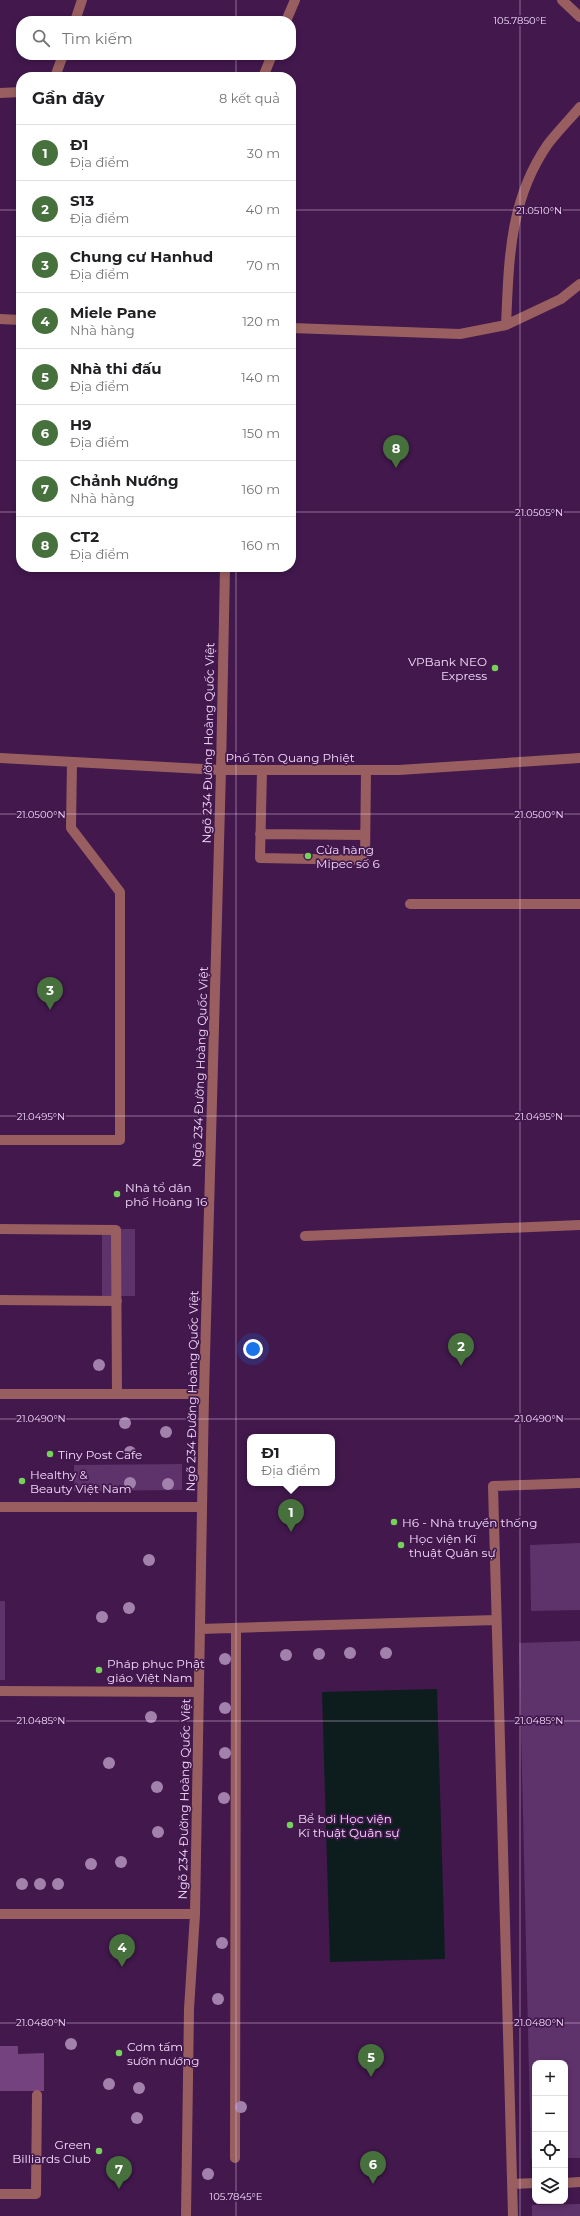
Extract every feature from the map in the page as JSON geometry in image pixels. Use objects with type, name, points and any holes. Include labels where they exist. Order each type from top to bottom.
[{"type":"street","points":[[77,16],[82,0]]},
{"type":"street","points":[[288,16],[295,0]]},
{"type":"street","points":[[562,0],[580,17]]},
{"type":"street","points":[[57,72],[61,60]]},
{"type":"street","points":[[264,72],[270,60]]},
{"type":"street","points":[[0,93],[16,92]]},
{"type":"street","points":[[506,325],[509,260],[518,202],[534,168],[548,144],[580,107]]},
{"type":"street","points":[[296,328],[460,334],[506,325],[561,299],[580,284]]},
{"type":"street","points":[[0,319],[16,320]]},
{"type":"street","name":"Ngõ 234 Đường Hoàng Quốc Việt","points":[[186,2216],[189,2009],[195,1914],[204,1394],[221,770],[224,572]]},
{"type":"street","name":"Phố Tôn Quang Phiệt","points":[[0,758],[221,770],[399,770],[580,758]]},
{"type":"street","points":[[0,1140],[120,1140],[120,892],[71,828],[72,762]]},
{"type":"street","points":[[262,770],[260,858],[365,860],[366,770]]},
{"type":"street","points":[[260,834],[365,835]]},
{"type":"street","points":[[410,904],[580,904]]},
{"type":"street","points":[[304,1236],[580,1225]]},
{"type":"street","points":[[0,1229],[116,1230],[117,1394]]},
{"type":"street","points":[[0,1300],[117,1301]]},
{"type":"street","points":[[0,1394],[204,1394]]},
{"type":"street","points":[[513,2216],[493,1486],[580,1483]]},
{"type":"street","points":[[0,1507],[202,1507]]},
{"type":"street","points":[[200,1629],[496,1620]]},
{"type":"street","points":[[235,2158],[236,1628]]},
{"type":"street","points":[[0,1691],[199,1692]]},
{"type":"street","points":[[0,1914],[195,1914]]},
{"type":"street","points":[[0,2194],[36,2194],[37,2095]]},
{"type":"street","points":[[568,2183],[580,2182]]},
{"type":"street","points":[[513,2184],[532,2183]]},
{"type":"shaded area","points":[[102,1229],[135,1229],[135,1296],[102,1296]]},
{"type":"shaded area","points":[[182,1464],[182,1490],[74,1491],[74,1465]]},
{"type":"shaded area","points":[[580,1543],[580,1610],[531,1611],[530,1545]]},
{"type":"shaded area","points":[[0,1601],[5,1601],[5,1680],[0,1680]]},
{"type":"shaded area","points":[[580,1641],[580,2158],[568,2158],[568,2060],[532,2060],[531,2159],[519,1643]]},
{"type":"shaded area","points":[[437,1689],[445,1959],[330,1962],[322,1692]]},
{"type":"shaded area","points":[[0,2046],[18,2046],[18,2054],[44,2053],[44,2091],[0,2091]]},
{"type":"shaded area","points":[[580,2204],[580,2216],[532,2216],[532,2205]]},
{"type":"place","name":"CT2","points":[[396,468]]},
{"type":"place","name":"VPBank NEO Express","points":[[495,668]]},
{"type":"place","name":"Cửa hàng Mipec số 6","points":[[308,856]]},
{"type":"place","name":"Chung cư Hanhud","points":[[50,1010]]},
{"type":"place","name":"Nhà tổ dân phố Hoàng 16","points":[[117,1194]]},
{"type":"place","name":"S13","points":[[461,1366]]},
{"type":"place","name":"Tiny Post Cafe","points":[[50,1454]]},
{"type":"place","name":"Healthy & Beauty Việt Nam","points":[[22,1481]]},
{"type":"place","name":"H6 - Nhà truyền thống","points":[[394,1522]]},
{"type":"place","name":"Đ1","points":[[291,1532]]},
{"type":"place","name":"Học viện Kĩ thuật Quân sự","points":[[401,1545]]},
{"type":"place","name":"Pháp phục Phật giáo Việt Nam","points":[[99,1670]]},
{"type":"place","name":"Bể bơi Học viện Kĩ thuật Quân sự","points":[[290,1825]]},
{"type":"place","name":"Miele Pane","points":[[122,1967]]},
{"type":"place","name":"Cơm tấm sườn nướng","points":[[119,2053]]},
{"type":"place","name":"Nhà thi đấu","points":[[371,2077]]},
{"type":"place","name":"Green Billiards Club","points":[[99,2151]]},
{"type":"place","name":"H9","points":[[373,2184]]},
{"type":"place","name":"Chảnh Nướng","points":[[119,2189]]}]
